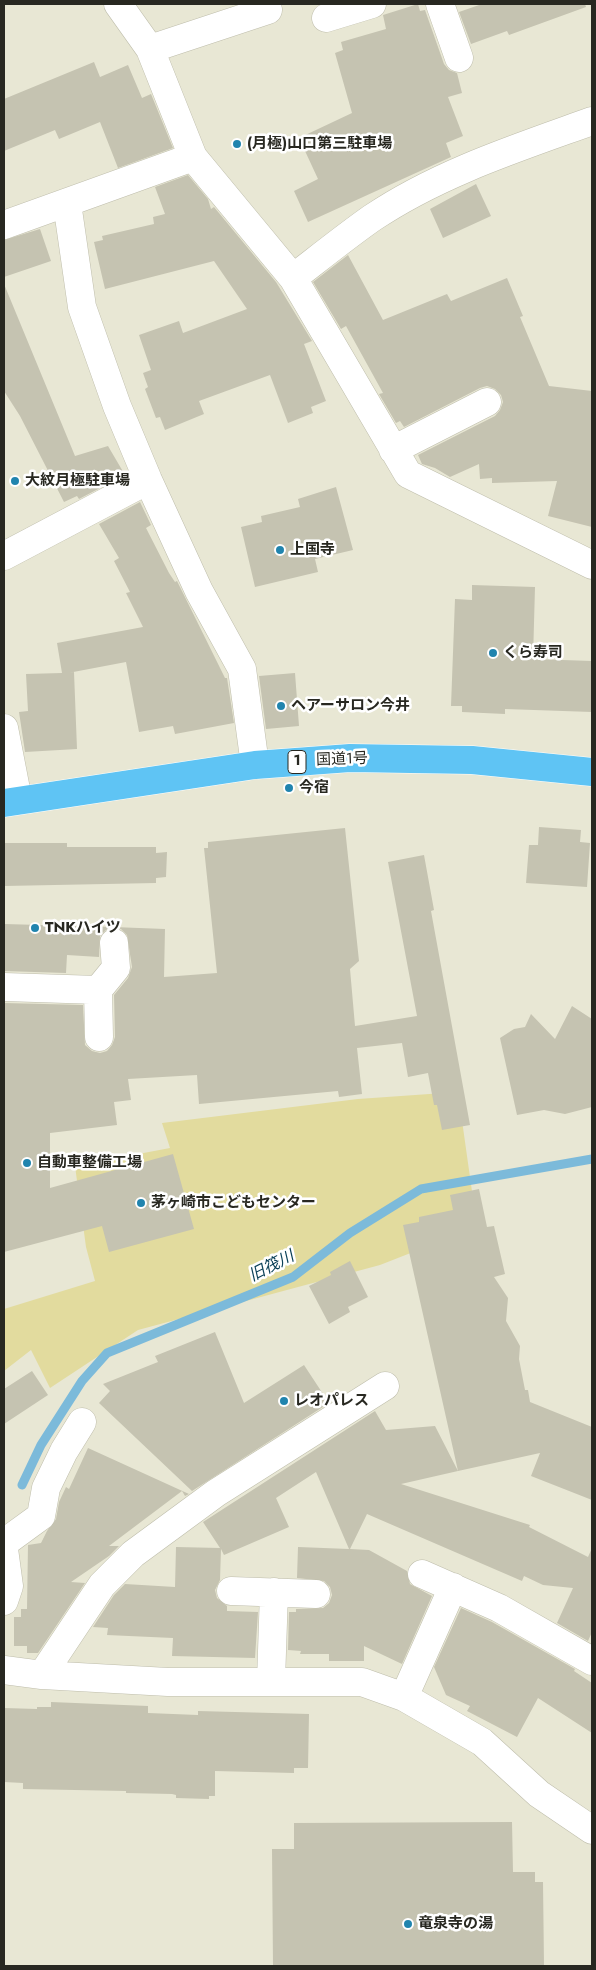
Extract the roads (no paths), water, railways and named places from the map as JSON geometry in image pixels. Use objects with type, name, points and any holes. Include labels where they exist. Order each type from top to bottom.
[{"type":"highway","name":"国道1号","points":[[11,801],[255,765],[350,758],[472,760],[592,772]]},
{"type":"street","points":[[118,4],[150,49],[193,157],[293,278],[408,474],[592,565]]},
{"type":"street","points":[[326,18],[372,4]]},
{"type":"street","points":[[440,4],[459,58]]},
{"type":"street","points":[[150,49],[268,10]]},
{"type":"street","points":[[293,278],[373,217],[427,188],[490,158],[592,121]]},
{"type":"street","points":[[4,225],[193,157]]},
{"type":"street","points":[[67,203],[82,306],[117,406],[148,480],[200,591],[242,669],[255,765]]},
{"type":"street","points":[[393,450],[488,402]]},
{"type":"street","points":[[4,556],[148,480]]},
{"type":"street","points":[[4,728],[11,801]]},
{"type":"street","points":[[100,1037],[98,990],[116,968],[114,943]]},
{"type":"street","points":[[4,986],[98,990]]},
{"type":"street","points":[[42,1675],[102,1585],[134,1554],[216,1492],[385,1386]]},
{"type":"street","points":[[4,1601],[9,1586],[4,1554],[41,1516],[46,1488],[64,1451],[82,1422]]},
{"type":"street","points":[[422,1574],[500,1608],[592,1662]]},
{"type":"street","points":[[404,1697],[453,1587]]},
{"type":"street","points":[[231,1591],[316,1594]]},
{"type":"street","points":[[271,1681],[274,1592]]},
{"type":"street","points":[[4,1670],[42,1675],[168,1682],[362,1682],[404,1697],[482,1742],[539,1794],[592,1830]]},
{"type":"waterway","name":"旧筏川","points":[[22,1485],[41,1445],[82,1381],[107,1353],[293,1277],[350,1233],[421,1189],[592,1159]]},
{"type":"place","name":"(月極)山口第三駐車場","points":[[237,144]]},
{"type":"place","name":"大紋月極駐車場","points":[[15,481]]},
{"type":"place","name":"上国寺","points":[[280,550]]},
{"type":"place","name":"くら寿司","points":[[493,653]]},
{"type":"place","name":"ヘアーサロン今井","points":[[281,706]]},
{"type":"place","name":"今宿","points":[[289,788]]},
{"type":"place","name":"TNKハイツ","points":[[35,928]]},
{"type":"place","name":"自動車整備工場","points":[[27,1163]]},
{"type":"place","name":"茅ヶ崎市こどもセンター","points":[[141,1203]]},
{"type":"place","name":"レオパレス","points":[[284,1401]]},
{"type":"place","name":"竜泉寺の湯","points":[[408,1924]]}]
